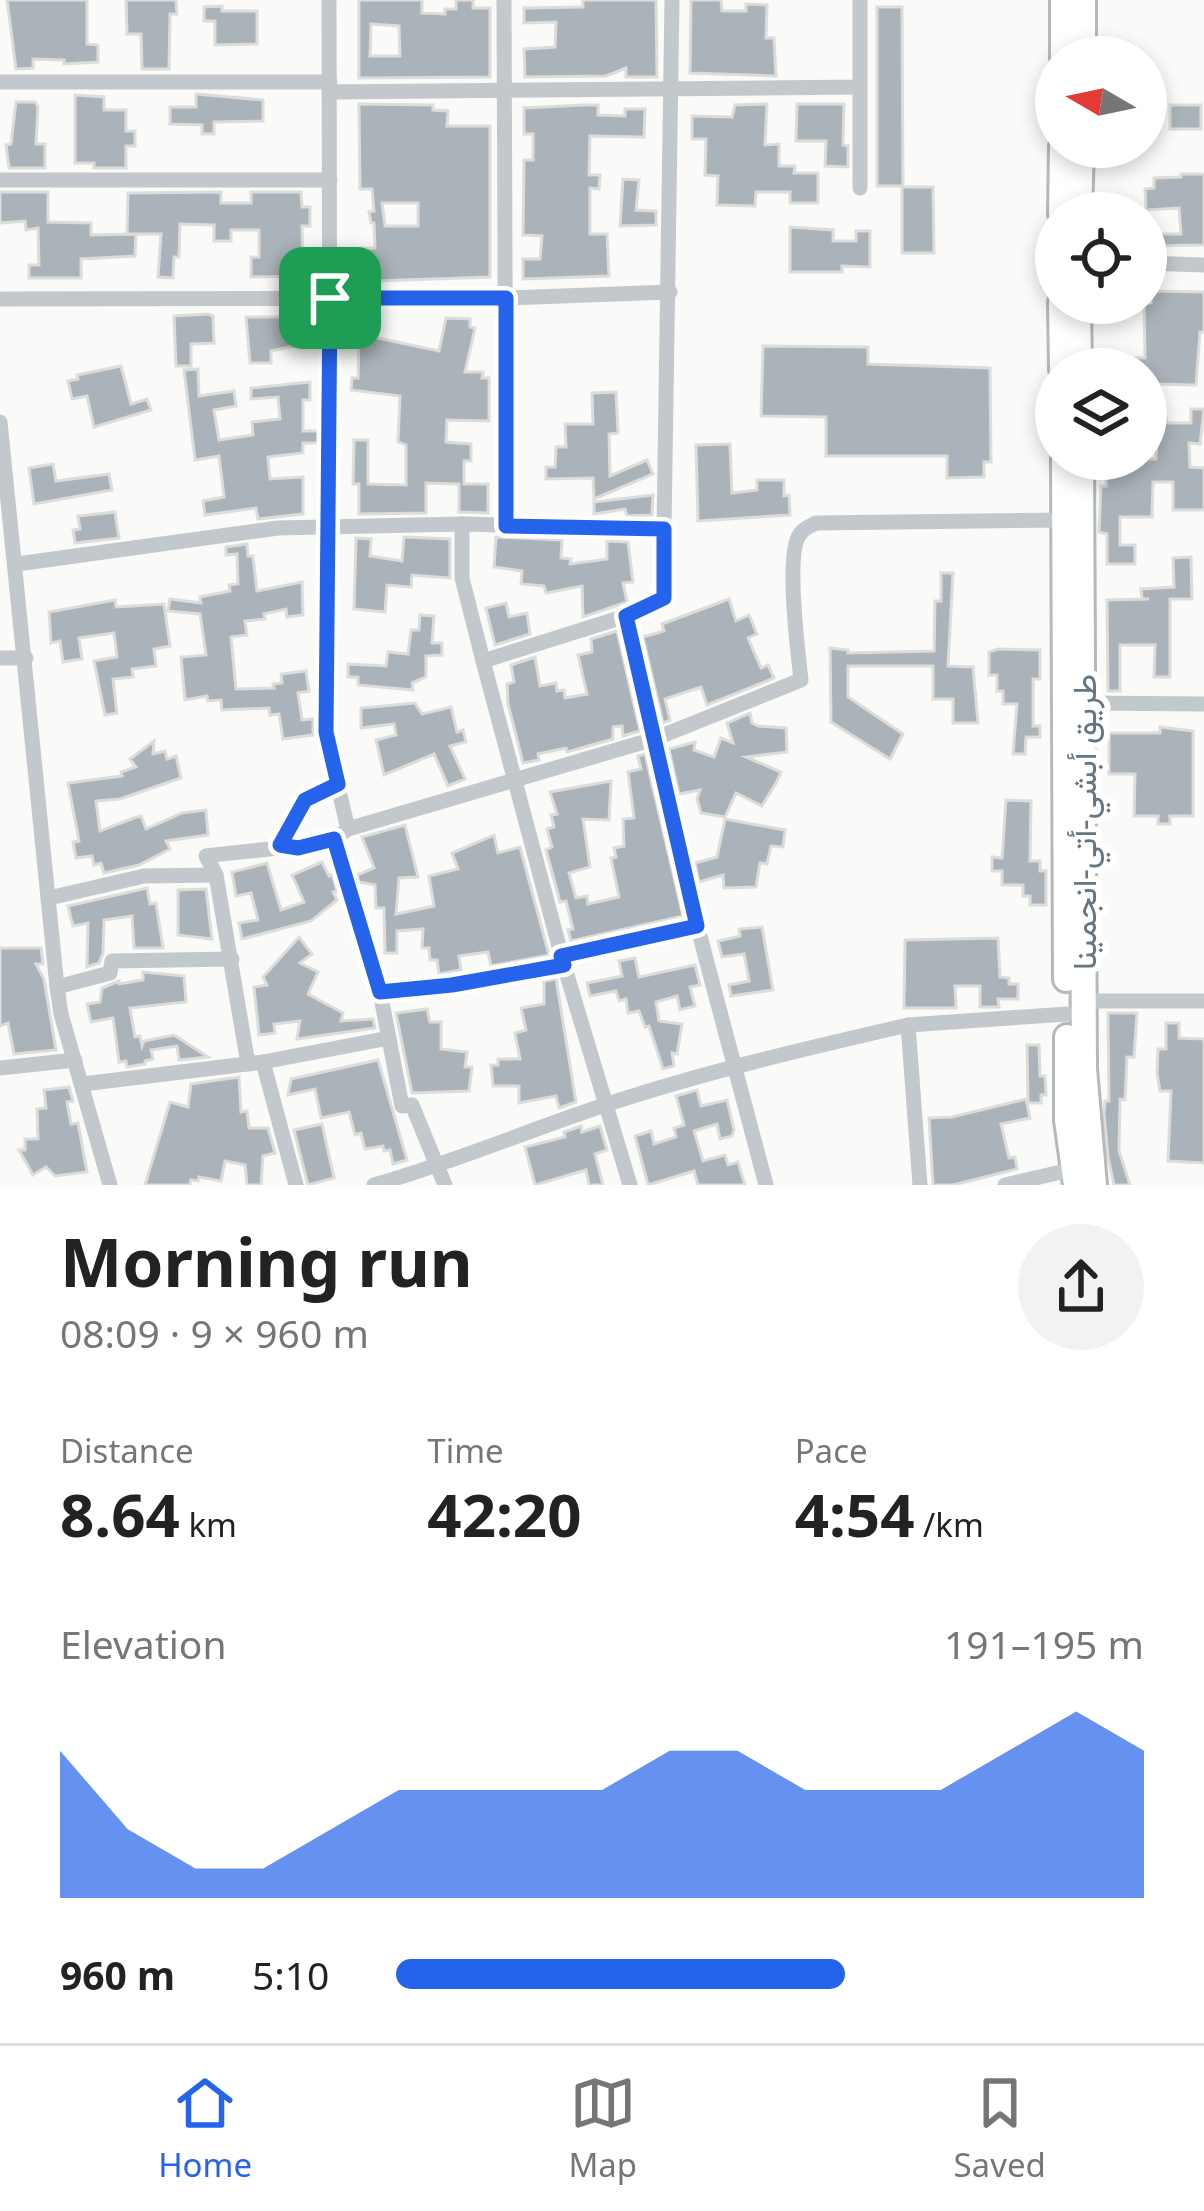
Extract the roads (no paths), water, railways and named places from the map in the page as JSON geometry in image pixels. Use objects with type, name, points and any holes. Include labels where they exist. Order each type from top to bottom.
[{"type":"highway","points":[[1063,0],[1063,36]]},
{"type":"highway","points":[[1083,0],[1083,36]]},
{"type":"highway","points":[[1064,480],[1075,1007],[1067,1120],[1080,1181]]},
{"type":"highway","name":"طريق أبشي-أتي-انجمينا","points":[[1072,781],[1083,703],[1081,480]]},
{"type":"street","points":[[329,0],[326,732],[338,784],[341,834],[402,1106],[412,1105],[445,1185]]},
{"type":"street","points":[[504,0],[506,526]]},
{"type":"street","points":[[483,661],[626,616],[664,598],[672,0]]},
{"type":"street","points":[[860,0],[860,188]]},
{"type":"street","points":[[0,82],[504,91],[860,87]]},
{"type":"street","points":[[0,180],[330,180]]},
{"type":"street","points":[[1167,264],[1204,265]]},
{"type":"street","points":[[0,299],[506,298],[670,292]]},
{"type":"street","points":[[0,422],[57,987],[110,1185]]},
{"type":"street","points":[[296,1185],[256,1063],[216,875],[206,856],[280,845],[298,848],[654,739],[801,680],[793,585],[796,539],[816,523],[1065,520]]},
{"type":"street","points":[[462,524],[462,578],[483,661],[563,961],[630,1185]]},
{"type":"street","points":[[17,564],[330,525],[664,529]]},
{"type":"street","points":[[626,616],[697,926],[766,1185]]},
{"type":"street","points":[[0,658],[26,658]]},
{"type":"street","points":[[1083,703],[1204,704]]},
{"type":"street","points":[[280,845],[305,800],[338,784]]},
{"type":"street","points":[[50,898],[144,876],[216,875]]},
{"type":"street","points":[[380,992],[452,985],[697,926]]},
{"type":"street","points":[[57,987],[110,973],[112,961],[232,958]]},
{"type":"street","points":[[374,1185],[735,1065],[908,1025],[1075,1007],[1204,1001]]},
{"type":"street","points":[[908,1025],[920,1185]]},
{"type":"street","points":[[83,1084],[256,1063],[389,1038]]},
{"type":"street","points":[[0,1068],[74,1060]]},
{"type":"street","points":[[1006,1185],[1080,1181]]}]
